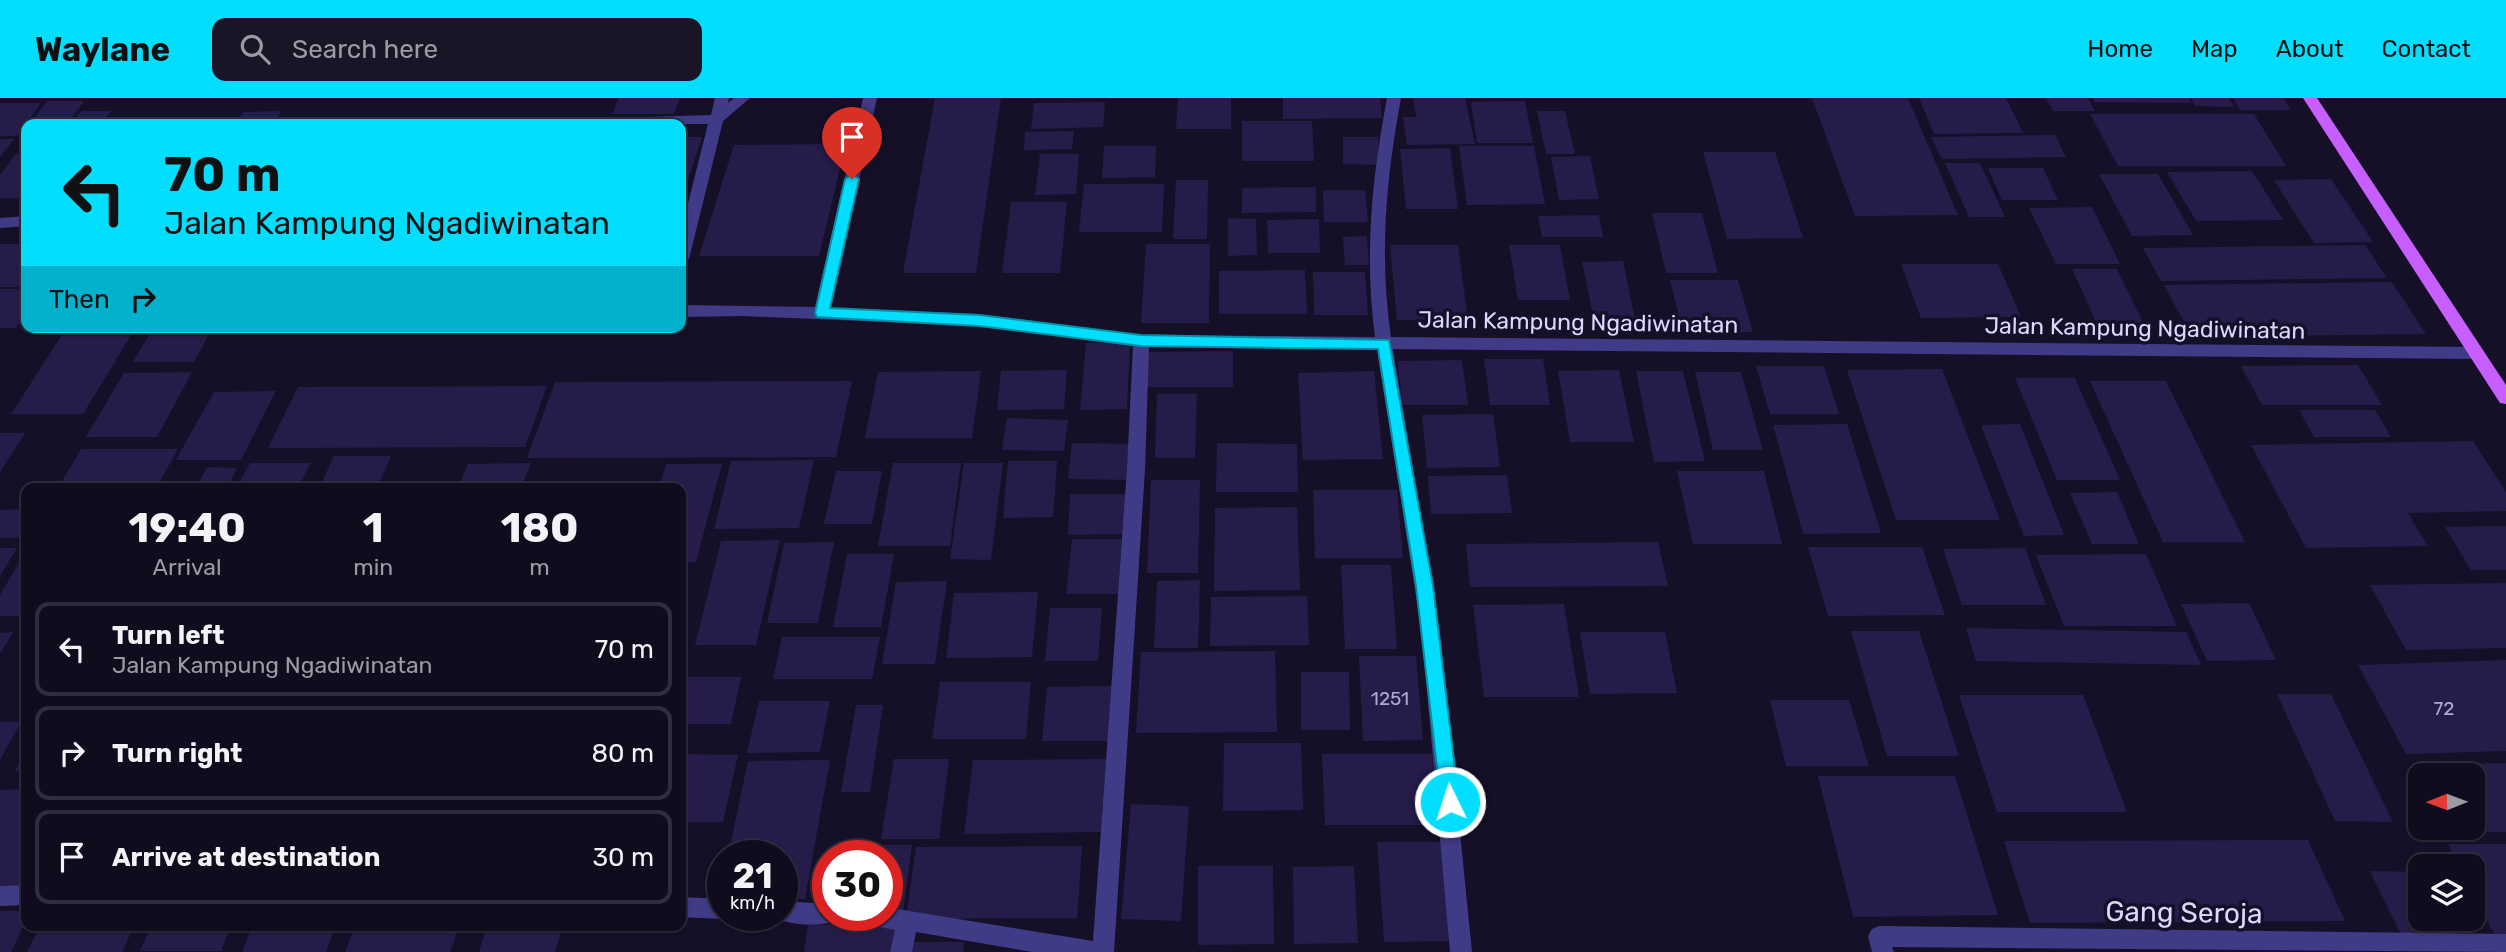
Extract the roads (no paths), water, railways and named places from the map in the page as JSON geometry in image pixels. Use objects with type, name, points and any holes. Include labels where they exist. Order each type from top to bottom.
[{"type":"main road","points":[[2310,98],[2506,398]]},
{"type":"street","points":[[686,240],[722,98]]},
{"type":"street","points":[[686,120],[717,119],[743,98]]},
{"type":"street","points":[[822,313],[870,98]]},
{"type":"street","points":[[1394,98],[1378,204],[1376,244],[1384,344],[1425,586],[1445,738],[1461,952]]},
{"type":"street","points":[[0,223],[21,221]]},
{"type":"street","name":"Jalan Kampung Ngadiwinatan","points":[[686,312],[822,313],[979,320],[1141,341],[2476,353]]},
{"type":"street","points":[[1103,952],[1136,469],[1141,341]]},
{"type":"street","points":[[0,896],[21,895]]},
{"type":"street","points":[[686,907],[707,908]]},
{"type":"street","points":[[903,920],[1095,952]]},
{"type":"street","points":[[901,952],[906,928],[903,921]]},
{"type":"street","name":"Gang Seroja","points":[[1883,952],[1879,936],[2506,945]]}]
